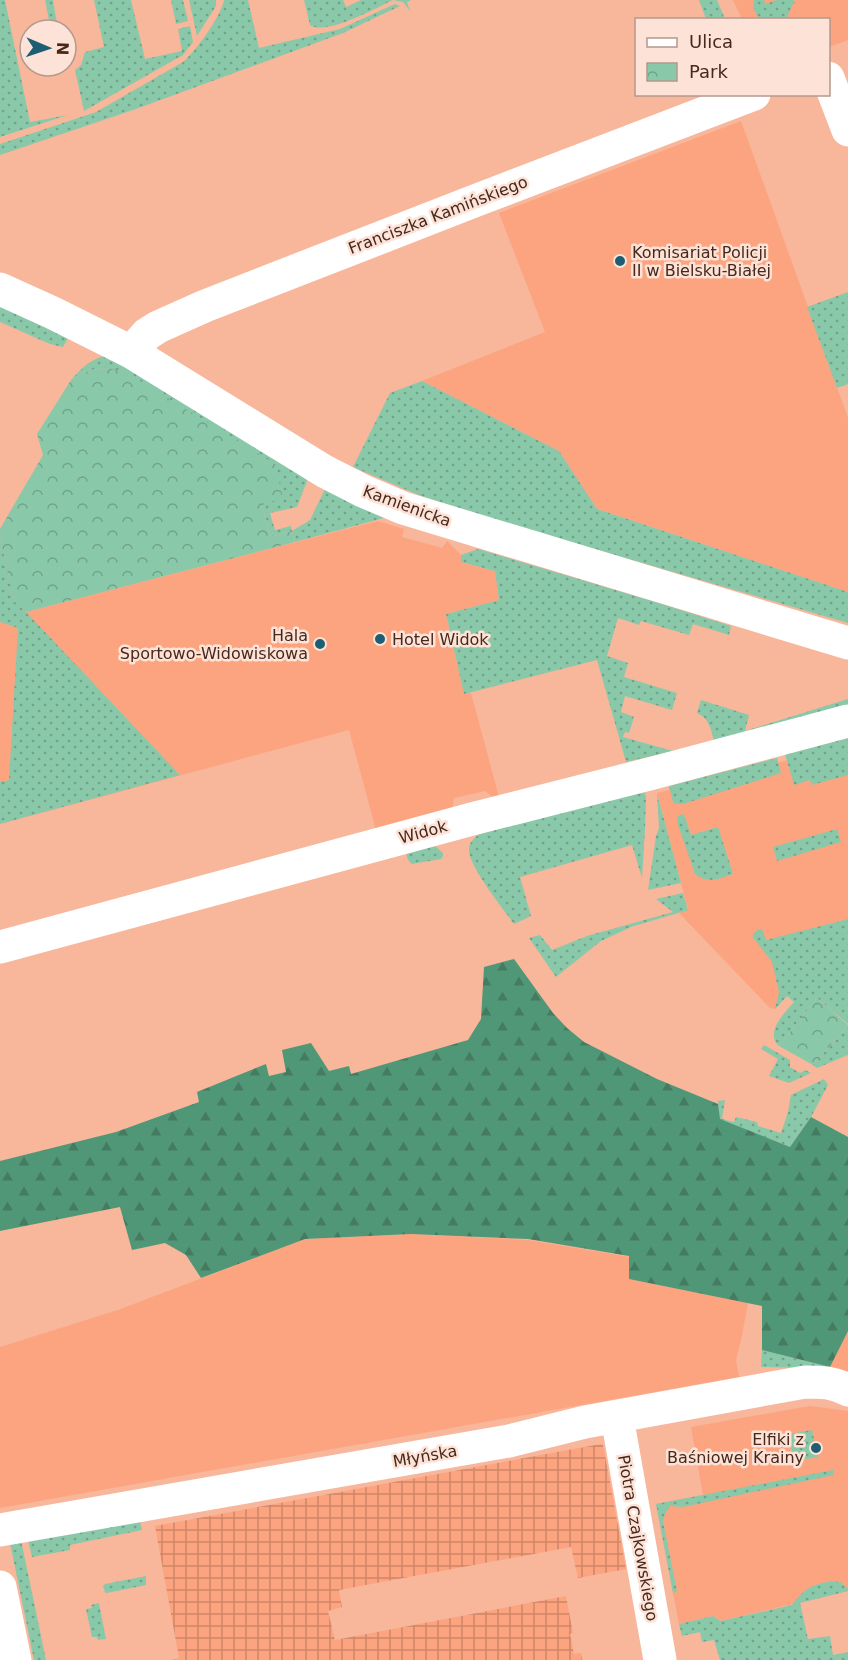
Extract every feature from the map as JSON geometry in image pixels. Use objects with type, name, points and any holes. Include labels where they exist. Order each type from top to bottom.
[{"type":"street","points":[[830,65],[848,58]]},
{"type":"street","points":[[830,83],[848,130]]},
{"type":"street","name":"Franciszka Kamińskiego","points":[[131,352],[147,334],[158,327],[205,306],[749,96]]},
{"type":"street","name":"Kamienicka","points":[[0,289],[131,352],[324,471],[403,508],[848,643]]},
{"type":"street","name":"Widok","points":[[0,947],[463,821],[848,721]]},
{"type":"street","name":"Młyńska","points":[[0,1530],[509,1441],[567,1426],[805,1383],[825,1382],[837,1384],[848,1390]]},
{"type":"street","name":"Piotra Czajkowskiego","points":[[617,1417],[660,1660]]},
{"type":"street","points":[[0,1587],[15,1660]]},
{"type":"shaded area","points":[[733,0],[848,0],[848,40],[830,47],[830,18],[742,18]]},
{"type":"shaded area","points":[[741,121],[848,418],[848,592],[597,509],[559,451],[422,381],[545,332],[499,213]]},
{"type":"shaded area","points":[[378,521],[404,529],[402,537],[442,548],[447,541],[461,555],[461,562],[495,571],[499,600],[446,614],[464,694],[471,693],[499,797],[494,798],[485,791],[454,798],[452,809],[376,830],[349,730],[0,824],[0,537],[26,612]]},
{"type":"shaded area","points":[[848,745],[848,942],[775,1009],[770,1008],[679,913],[688,909],[657,793]]},
{"type":"shaded area","points":[[411,1234],[528,1240],[630,1257],[629,1279],[748,1303],[736,1360],[739,1377],[0,1508],[0,1347],[118,1310],[305,1239]]},
{"type":"shaded area","points":[[848,1331],[848,1376],[830,1367]]},
{"type":"shaded area","points":[[810,1406],[848,1411],[848,1591],[720,1621],[713,1616],[679,1624],[656,1504],[703,1495],[691,1427]]},
{"type":"shaded area","points":[[601,1444],[626,1569],[578,1578],[571,1547],[339,1590],[342,1607],[328,1611],[335,1640],[566,1596],[573,1633],[570,1634],[574,1654],[581,1653],[582,1660],[172,1660],[179,1658],[155,1526]]},
{"type":"green space","points":[[0,0],[5,0],[18,63],[18,78],[21,78],[30,122],[68,115],[0,137]]},
{"type":"green space","points":[[45,0],[53,0],[56,18],[49,18]]},
{"type":"green space","points":[[94,0],[131,0],[145,59],[182,51],[178,29],[190,26],[193,42],[183,55],[84,111],[77,78],[78,68],[85,52],[104,47]]},
{"type":"green space","points":[[171,0],[183,0],[188,21],[176,24]]},
{"type":"green space","points":[[189,0],[216,0],[216,6],[197,36]]},
{"type":"green space","points":[[224,0],[248,0],[259,48],[340,29],[395,4],[400,6],[343,33],[133,110],[0,155],[0,144],[96,112],[183,62],[207,33]]},
{"type":"green space","points":[[304,0],[343,0],[346,7],[361,0],[393,0],[351,20],[327,27],[317,27],[310,25]]},
{"type":"green space","points":[[393,0],[411,0],[407,2],[410,11],[403,2]]},
{"type":"green space","points":[[699,0],[717,0],[725,18],[706,18]]},
{"type":"green space","points":[[754,0],[764,0],[766,4],[776,0],[793,0],[795,3],[786,18],[760,18],[753,6]]},
{"type":"green space","points":[[848,292],[848,384],[837,388],[807,307]]},
{"type":"green space","points":[[0,301],[68,338],[63,347],[50,344],[0,322]]},
{"type":"green space","points":[[104,356],[111,356],[309,476],[297,507],[270,513],[275,530],[291,526],[292,531],[271,537],[262,505],[107,368],[90,370],[71,380],[90,362]]},
{"type":"green space","points":[[107,368],[127,373],[275,464],[283,498],[262,505],[271,537],[292,531],[295,542],[26,612],[14,601],[0,529],[43,455],[37,434],[71,380],[90,370]]},
{"type":"green space","points":[[422,381],[559,451],[597,509],[848,592],[848,623],[505,523],[421,496],[353,467],[390,393]]},
{"type":"green space","points":[[327,485],[384,518],[295,542],[292,531],[310,520]]},
{"type":"green space","points":[[0,537],[14,601],[180,775],[0,824],[0,782],[9,780],[18,628],[0,622]]},
{"type":"green space","points":[[478,549],[731,626],[729,635],[693,624],[689,635],[641,621],[639,625],[618,618],[607,656],[628,663],[624,677],[677,693],[672,710],[625,696],[621,712],[634,717],[629,733],[625,732],[623,737],[673,751],[626,762],[597,660],[464,694],[446,614],[499,600],[495,571],[461,562],[461,555]]},
{"type":"green space","points":[[848,699],[848,708],[714,741],[707,721],[697,713],[701,700],[749,715],[745,731]]},
{"type":"green space","points":[[848,738],[848,775],[812,785],[810,780],[794,785],[785,754]]},
{"type":"green space","points":[[777,758],[781,773],[683,804],[673,802],[669,786]]},
{"type":"green space","points":[[644,792],[646,796],[642,878],[632,845],[520,877],[531,916],[514,924],[487,887],[470,856],[470,844],[479,834]]},
{"type":"green space","points":[[657,793],[681,883],[648,890],[659,828]]},
{"type":"green space","points":[[683,814],[691,835],[718,827],[733,874],[709,880],[695,874],[677,822],[678,816]]},
{"type":"green space","points":[[837,829],[841,842],[777,861],[773,847]]},
{"type":"green space","points":[[435,846],[443,853],[441,859],[412,864],[408,859],[407,851]]},
{"type":"green space","points":[[683,893],[688,910],[631,927],[601,941],[556,977],[529,938],[540,935],[552,950],[587,936],[673,912],[656,899]]},
{"type":"green space","points":[[848,919],[848,1024],[817,998],[779,1046],[775,1041],[775,1029],[781,1017],[794,1002],[787,996],[775,1009],[779,992],[772,962],[752,936],[757,930],[762,929],[766,940]]},
{"type":"green space","points":[[514,959],[553,1013],[584,1042],[657,1079],[718,1104],[720,1119],[790,1147],[811,1117],[848,1137],[848,1331],[830,1367],[762,1350],[762,1306],[629,1279],[629,1256],[528,1239],[411,1234],[305,1239],[201,1278],[186,1255],[165,1243],[132,1250],[120,1207],[0,1231],[0,1161],[116,1132],[199,1102],[197,1092],[266,1064],[269,1076],[286,1072],[282,1050],[311,1043],[329,1071],[349,1066],[351,1074],[468,1040],[481,1019],[484,967]]},
{"type":"green space","points":[[817,998],[848,1025],[813,1065],[779,1046]]},
{"type":"green space","points":[[848,1025],[848,1055],[817,1068],[813,1065]]},
{"type":"green space","points":[[764,1045],[790,1060],[790,1067],[800,1073],[805,1070],[811,1073],[789,1083],[769,1076],[778,1059],[761,1049]]},
{"type":"green space","points":[[824,1079],[828,1085],[811,1117],[790,1147],[719,1119],[718,1101],[725,1100],[722,1119],[734,1122],[736,1117],[757,1122],[758,1126],[781,1133],[791,1095]]},
{"type":"green space","points":[[762,1350],[830,1367],[848,1376],[815,1368],[761,1367]]},
{"type":"green space","points":[[812,1430],[818,1457],[794,1461],[789,1434]]},
{"type":"green space","points":[[833,1470],[834,1475],[683,1507],[670,1506],[663,1521],[677,1591],[673,1593],[656,1504]]},
{"type":"green space","points":[[140,1521],[142,1530],[70,1545],[70,1550],[32,1557],[28,1540]]},
{"type":"green space","points":[[21,1540],[46,1660],[34,1660],[10,1543]]},
{"type":"green space","points":[[146,1576],[146,1585],[107,1593],[103,1586],[105,1584]]},
{"type":"green space","points":[[831,1581],[840,1582],[848,1591],[800,1603],[808,1639],[830,1636],[833,1655],[848,1652],[848,1660],[720,1660],[714,1640],[702,1642],[700,1632],[682,1636],[679,1624],[713,1616],[720,1621],[792,1605],[808,1588]]},
{"type":"green space","points":[[99,1603],[106,1639],[98,1640],[97,1637],[92,1637],[86,1609]]},
{"type":"place","name":"Komisariat Policji II w Bielsku-Białej","points":[[620,261]]},
{"type":"place","name":"Hotel Widok","points":[[380,639]]},
{"type":"place","name":"Hala Sportowo-Widowiskowa","points":[[320,644]]},
{"type":"place","name":"Elfiki z Baśniowej Krainy","points":[[816,1448]]}]
